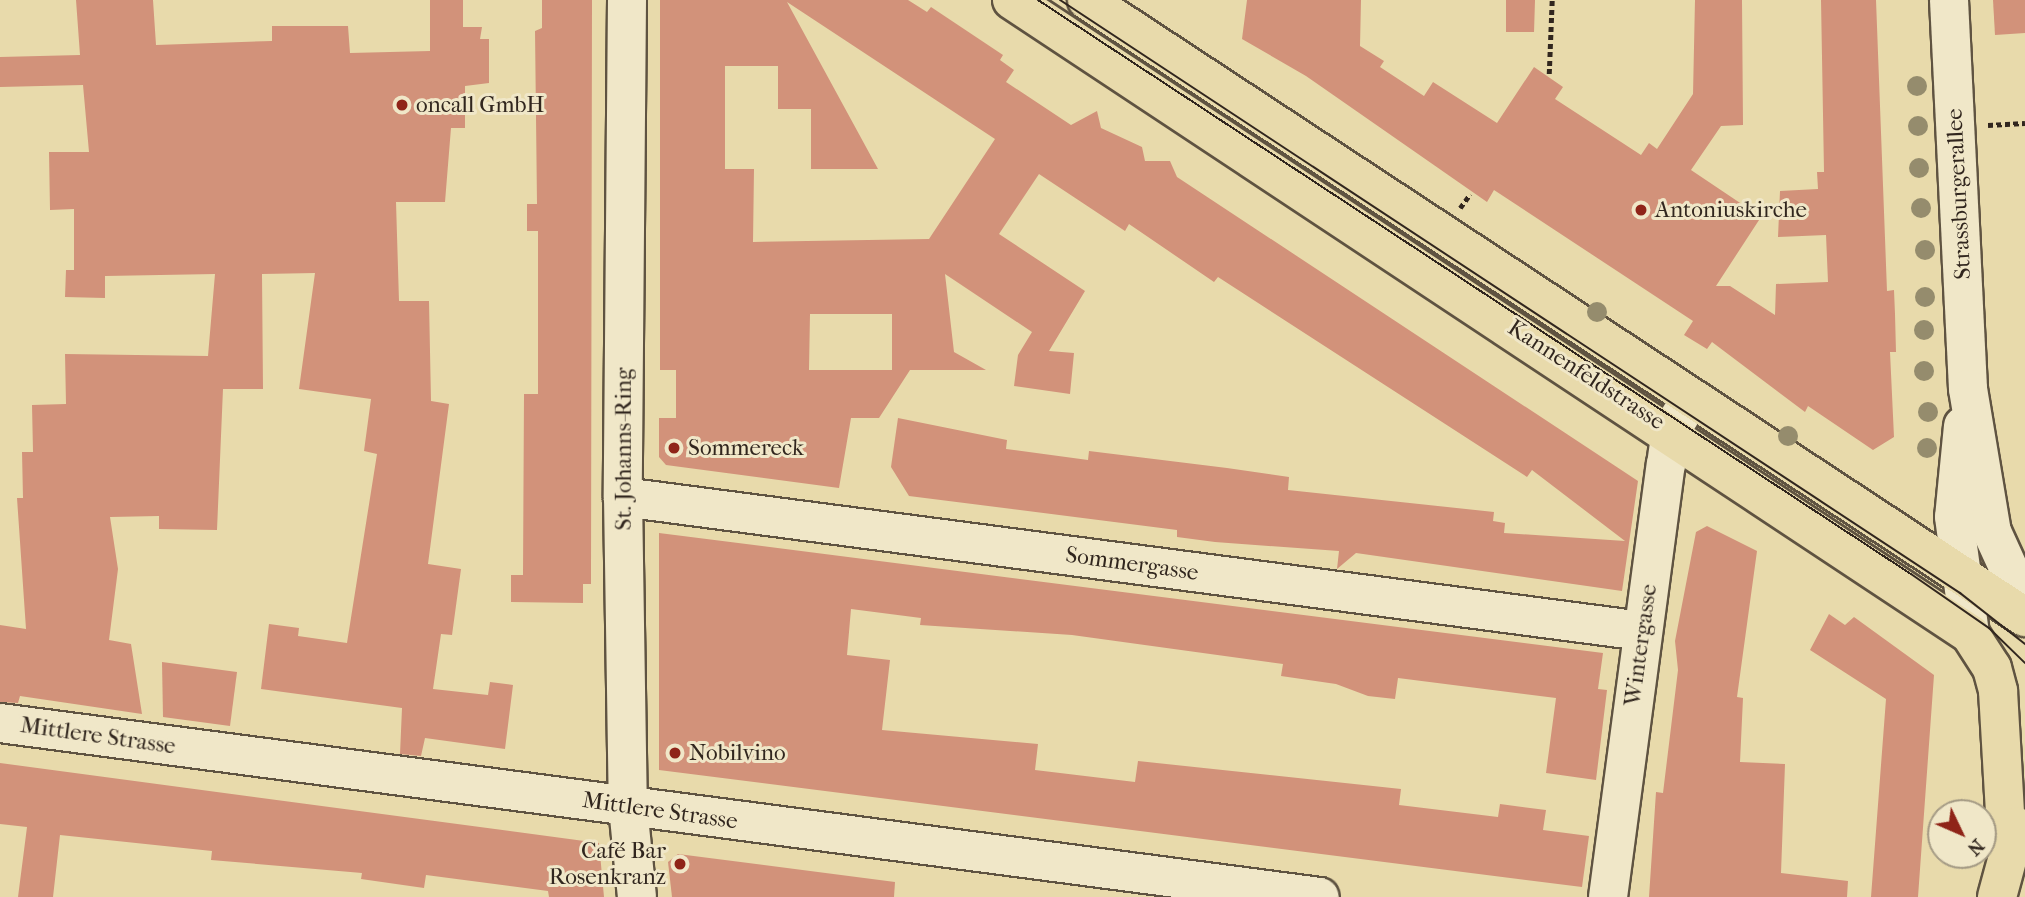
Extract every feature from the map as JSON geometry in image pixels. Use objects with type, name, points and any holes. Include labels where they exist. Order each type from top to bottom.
[{"type":"main road","name":"Kannenfeldstrasse","points":[[1012,0],[1681,415],[1957,572],[2025,617]]},
{"type":"main road","name":"Kannenfeldstrasse","points":[[1087,0],[1681,415],[1970,634],[1992,668],[1997,691],[2007,849]]},
{"type":"main road","points":[[1997,897],[2007,849],[2025,814]]},
{"type":"street","name":"St. Johanns-Ring","points":[[627,0],[623,497],[628,807],[637,897]]},
{"type":"street","name":"Strassburgerallee","points":[[1950,0],[1968,389],[1992,532],[2025,604]]},
{"type":"street","name":"Strassburgerallee","points":[[1968,389],[1955,484],[1957,572],[1970,634]]},
{"type":"street","name":"Wintergasse","points":[[1608,897],[1642,631],[1681,415]]},
{"type":"street","name":"Sommergasse","points":[[623,497],[1642,631]]},
{"type":"street","name":"Mittlere Strasse","points":[[0,723],[628,807],[1224,891],[1320,897]]},
{"type":"street","points":[[1986,897],[2007,849]]},
{"type":"path","points":[[1549,74],[1552,0]]},
{"type":"path","points":[[1460,208],[1470,194]]},
{"type":"building","points":[[76,0],[153,0],[156,45],[272,41],[272,26],[348,26],[350,53],[430,51],[430,0],[463,0],[463,27],[482,27],[480,39],[489,39],[489,83],[465,86],[465,128],[451,128],[445,202],[396,202],[399,301],[429,301],[431,401],[449,404],[428,564],[461,569],[452,635],[441,634],[433,689],[488,695],[490,682],[513,685],[505,749],[425,738],[421,756],[400,754],[402,708],[261,689],[269,624],[299,628],[298,636],[347,643],[377,454],[364,451],[371,399],[299,389],[315,273],[262,274],[263,389],[223,389],[217,530],[159,529],[159,516],[110,517],[118,569],[109,640],[131,644],[142,714],[20,696],[18,703],[0,702],[0,625],[26,629],[17,498],[23,498],[22,452],[33,452],[32,405],[66,404],[65,354],[208,356],[215,274],[105,276],[105,298],[65,297],[66,270],[74,270],[74,209],[50,210],[49,152],[89,152],[83,85],[0,87],[0,57],[80,55]]},
{"type":"building","points":[[542,0],[592,0],[591,584],[583,584],[583,603],[511,602],[511,575],[523,575],[524,394],[538,394],[538,231],[527,231],[527,204],[537,204],[535,31],[542,28]]},
{"type":"building","points":[[660,0],[908,0],[927,12],[931,7],[1003,55],[1000,60],[1014,70],[1006,82],[1071,125],[1097,111],[1101,128],[1142,147],[1145,161],[1170,161],[1177,177],[1638,481],[1622,591],[1356,553],[1337,569],[1339,551],[1215,542],[1177,537],[1177,530],[909,496],[891,467],[898,418],[1007,440],[1006,449],[1088,460],[1089,451],[1289,477],[1288,490],[1494,512],[1493,521],[1505,523],[1504,533],[1625,541],[1532,470],[1527,477],[1218,277],[1214,282],[1129,224],[1125,231],[1039,174],[999,234],[1085,291],[1049,351],[1074,353],[1070,394],[1014,386],[1018,355],[1032,332],[945,274],[954,352],[986,370],[910,370],[879,418],[851,418],[839,488],[666,465],[659,457],[659,418],[676,418],[676,370],[660,370]],"holes":[[[787,2],[995,139],[929,239],[753,242],[754,169],[725,169],[725,66],[778,66],[778,109],[811,109],[811,169],[878,169]],[[810,314],[892,314],[892,370],[809,370]]]},
{"type":"building","points":[[1247,0],[1361,0],[1360,46],[1384,61],[1380,67],[1424,96],[1433,82],[1497,123],[1534,67],[1563,87],[1555,99],[1641,155],[1649,143],[1657,149],[1693,94],[1695,0],[1742,0],[1743,125],[1721,126],[1691,170],[1761,217],[1716,286],[1730,286],[1775,315],[1776,284],[1828,282],[1826,235],[1778,237],[1780,191],[1818,189],[1817,172],[1824,172],[1821,0],[1876,0],[1887,291],[1894,290],[1895,314],[1896,352],[1890,352],[1894,437],[1873,450],[1808,406],[1805,412],[1712,342],[1707,349],[1684,335],[1693,321],[1494,190],[1487,202],[1306,76],[1242,39]]},
{"type":"building","points":[[1506,0],[1535,0],[1534,32],[1506,32]]},
{"type":"building","points":[[1993,0],[2025,0],[2025,33],[1995,35]]},
{"type":"building","points":[[1707,526],[1757,551],[1737,697],[1743,698],[1740,762],[1785,764],[1781,873],[1848,881],[1847,897],[1649,897],[1656,792],[1663,793],[1678,670],[1675,641],[1696,532]]},
{"type":"building","points":[[659,533],[1603,653],[1598,689],[1607,690],[1596,780],[1546,773],[1556,698],[1398,678],[1395,699],[1368,696],[1336,684],[1281,676],[1283,664],[1072,635],[920,625],[921,618],[851,609],[847,655],[890,660],[882,730],[1038,744],[1035,770],[1135,782],[1138,761],[1401,789],[1399,805],[1498,817],[1500,804],[1546,810],[1543,830],[1589,836],[1582,887],[659,770]]},
{"type":"building","points":[[1829,614],[1845,625],[1854,617],[1934,675],[1918,897],[1871,897],[1886,699],[1810,650]]},
{"type":"building","points":[[162,662],[237,672],[230,726],[163,717]]},
{"type":"building","points":[[0,763],[599,843],[604,897],[549,897],[548,891],[426,875],[424,888],[361,879],[362,873],[211,860],[212,851],[60,835],[53,897],[18,897],[27,827],[0,824]]},
{"type":"building","points":[[678,854],[895,882],[894,897],[672,897],[668,862]]},
{"type":"tram line","points":[[1038,0],[1911,574],[1989,628],[2025,663]]},
{"type":"tram line","points":[[1060,0],[1960,593],[2025,644]]},
{"type":"place","name":"oncall GmbH","points":[[402,105]]},
{"type":"place","name":"Antoniuskirche","points":[[1641,210]]},
{"type":"place","name":"Sommereck","points":[[674,448]]},
{"type":"place","name":"Nobilvino","points":[[675,753]]},
{"type":"place","name":"Café Bar Rosenkranz","points":[[680,864]]}]
